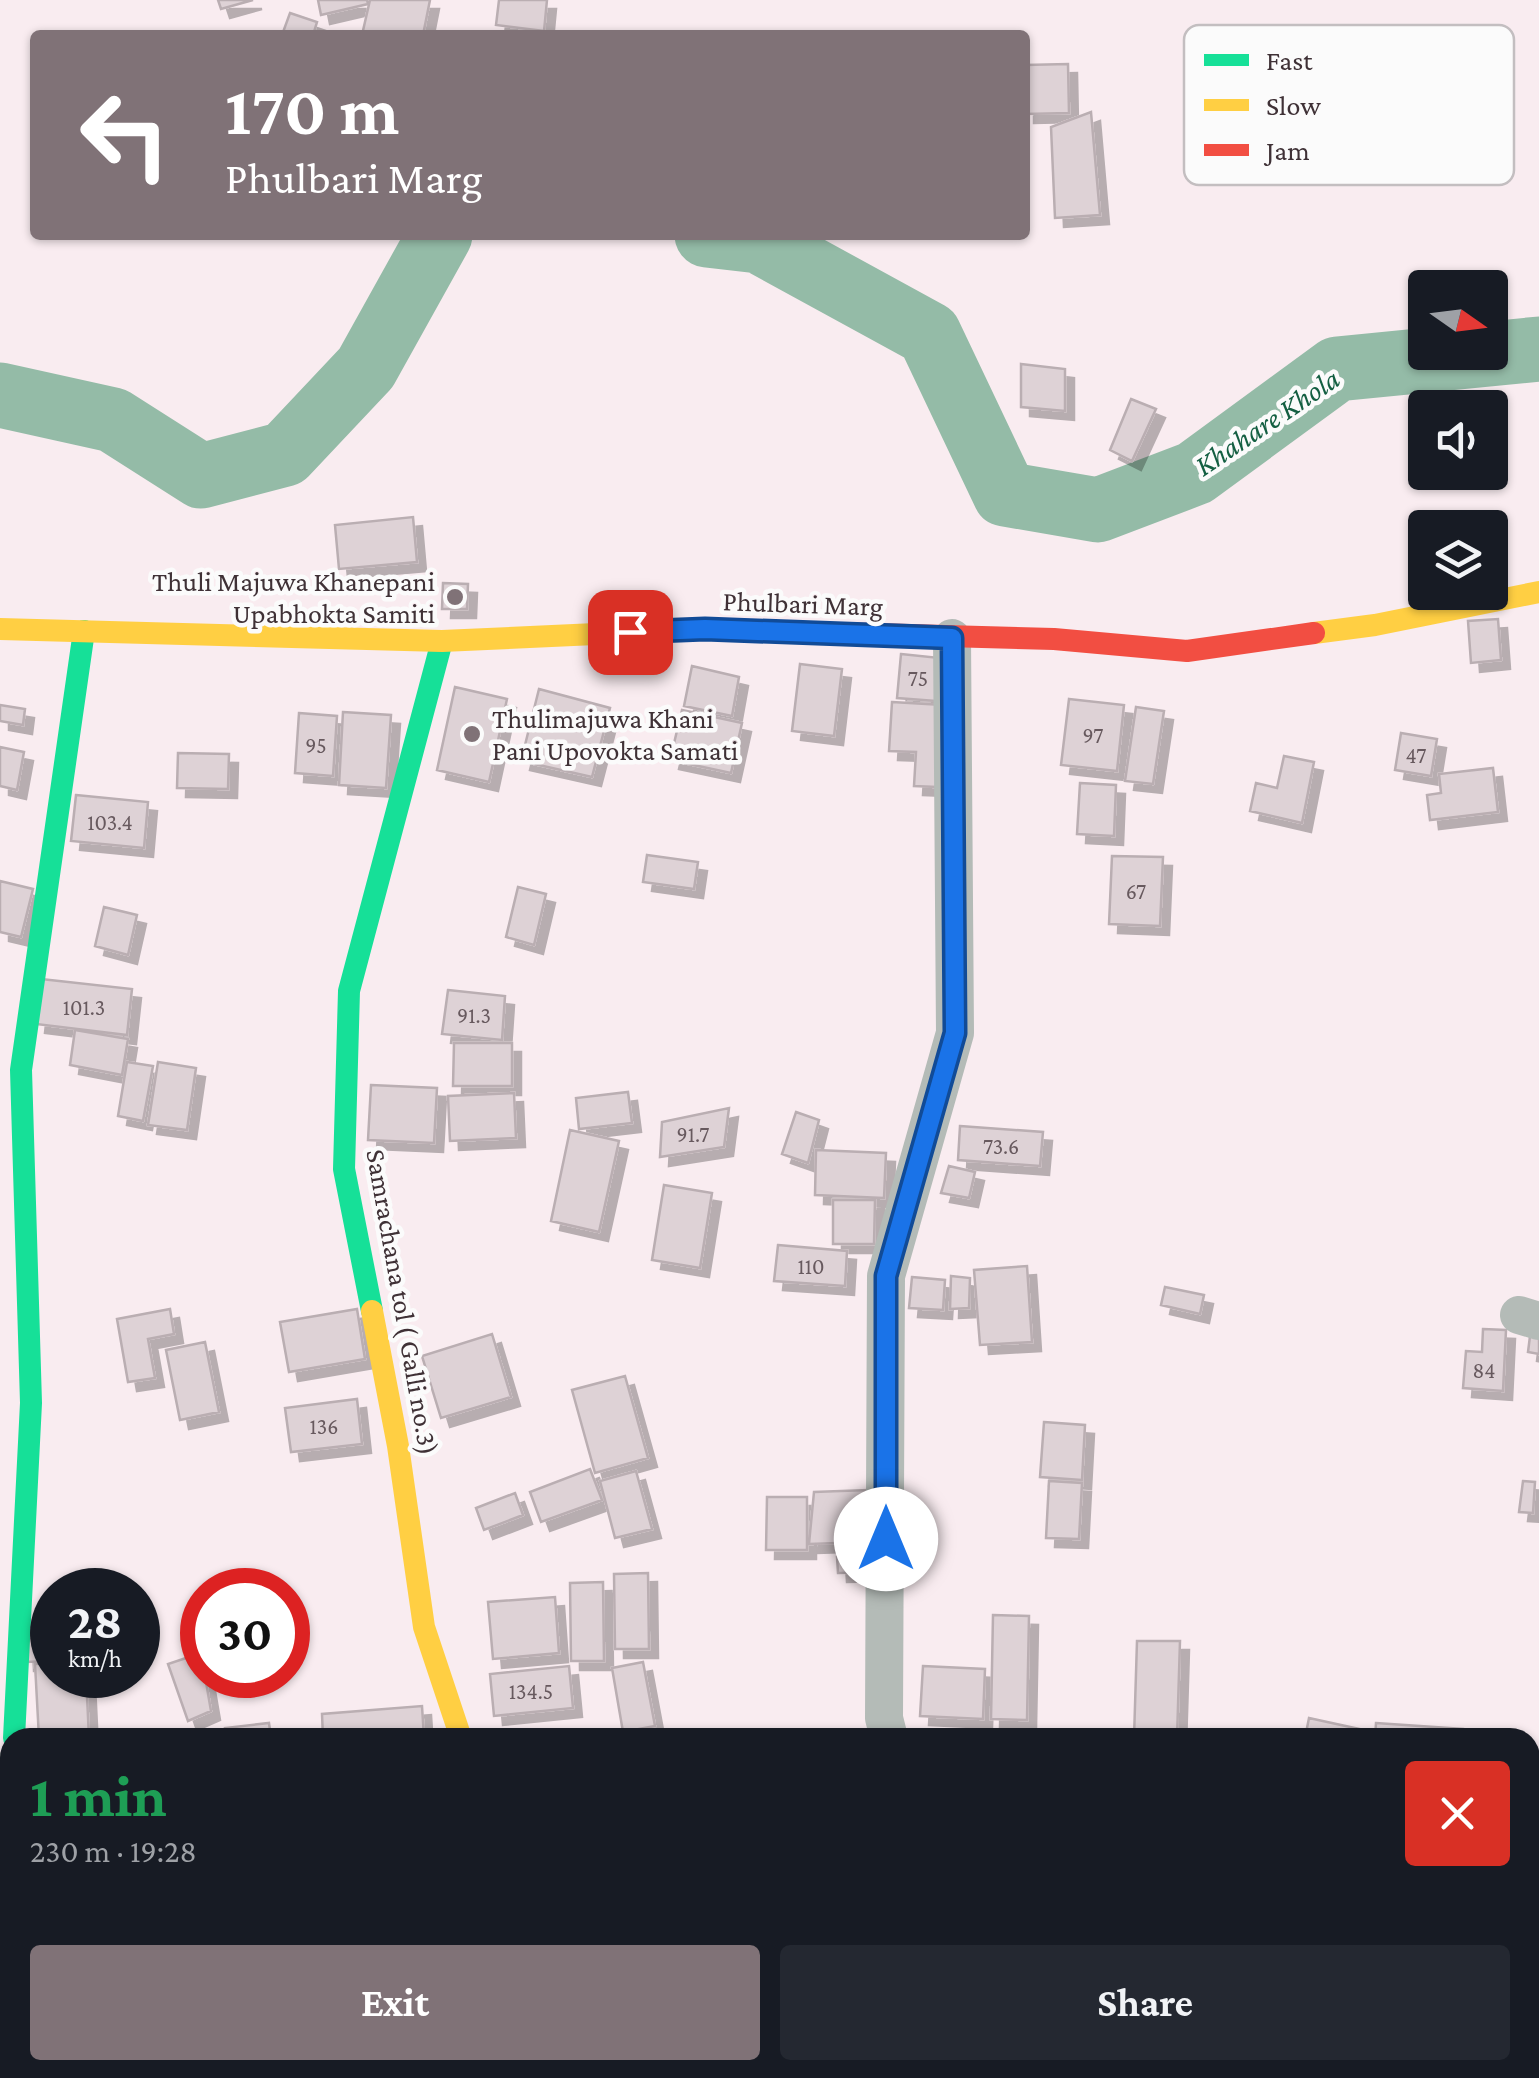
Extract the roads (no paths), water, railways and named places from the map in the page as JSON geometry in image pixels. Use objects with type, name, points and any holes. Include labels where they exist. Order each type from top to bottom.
[{"type":"street","name":"Phulbari Marg","points":[[0,628],[442,641],[705,629],[1054,639],[1187,651],[1375,626],[1539,592]]},
{"type":"street","points":[[15,1728],[31,1403],[21,1070],[84,630]]},
{"type":"street","points":[[887,1728],[886,1276],[955,1033],[952,638]]},
{"type":"street","name":"Samrachana tol ( Galli no.3)","points":[[442,641],[349,991],[344,1169],[398,1446],[424,1626],[458,1728]]},
{"type":"waterway","name":"Khahare Khola","points":[[0,395],[113,420],[201,476],[285,454],[366,368],[437,240]]},
{"type":"waterway","name":"Khahare Khola","points":[[750,240],[759,241],[929,334],[1005,494],[1098,510],[1195,473],[1337,369],[1539,349]]},
{"type":"place","name":"Thuli Majuwa Khanepani Upabhokta Samiti","points":[[455,597]]},
{"type":"place","name":"Thulimajuwa Khani Pani Upovokta Samati","points":[[472,734]]}]
